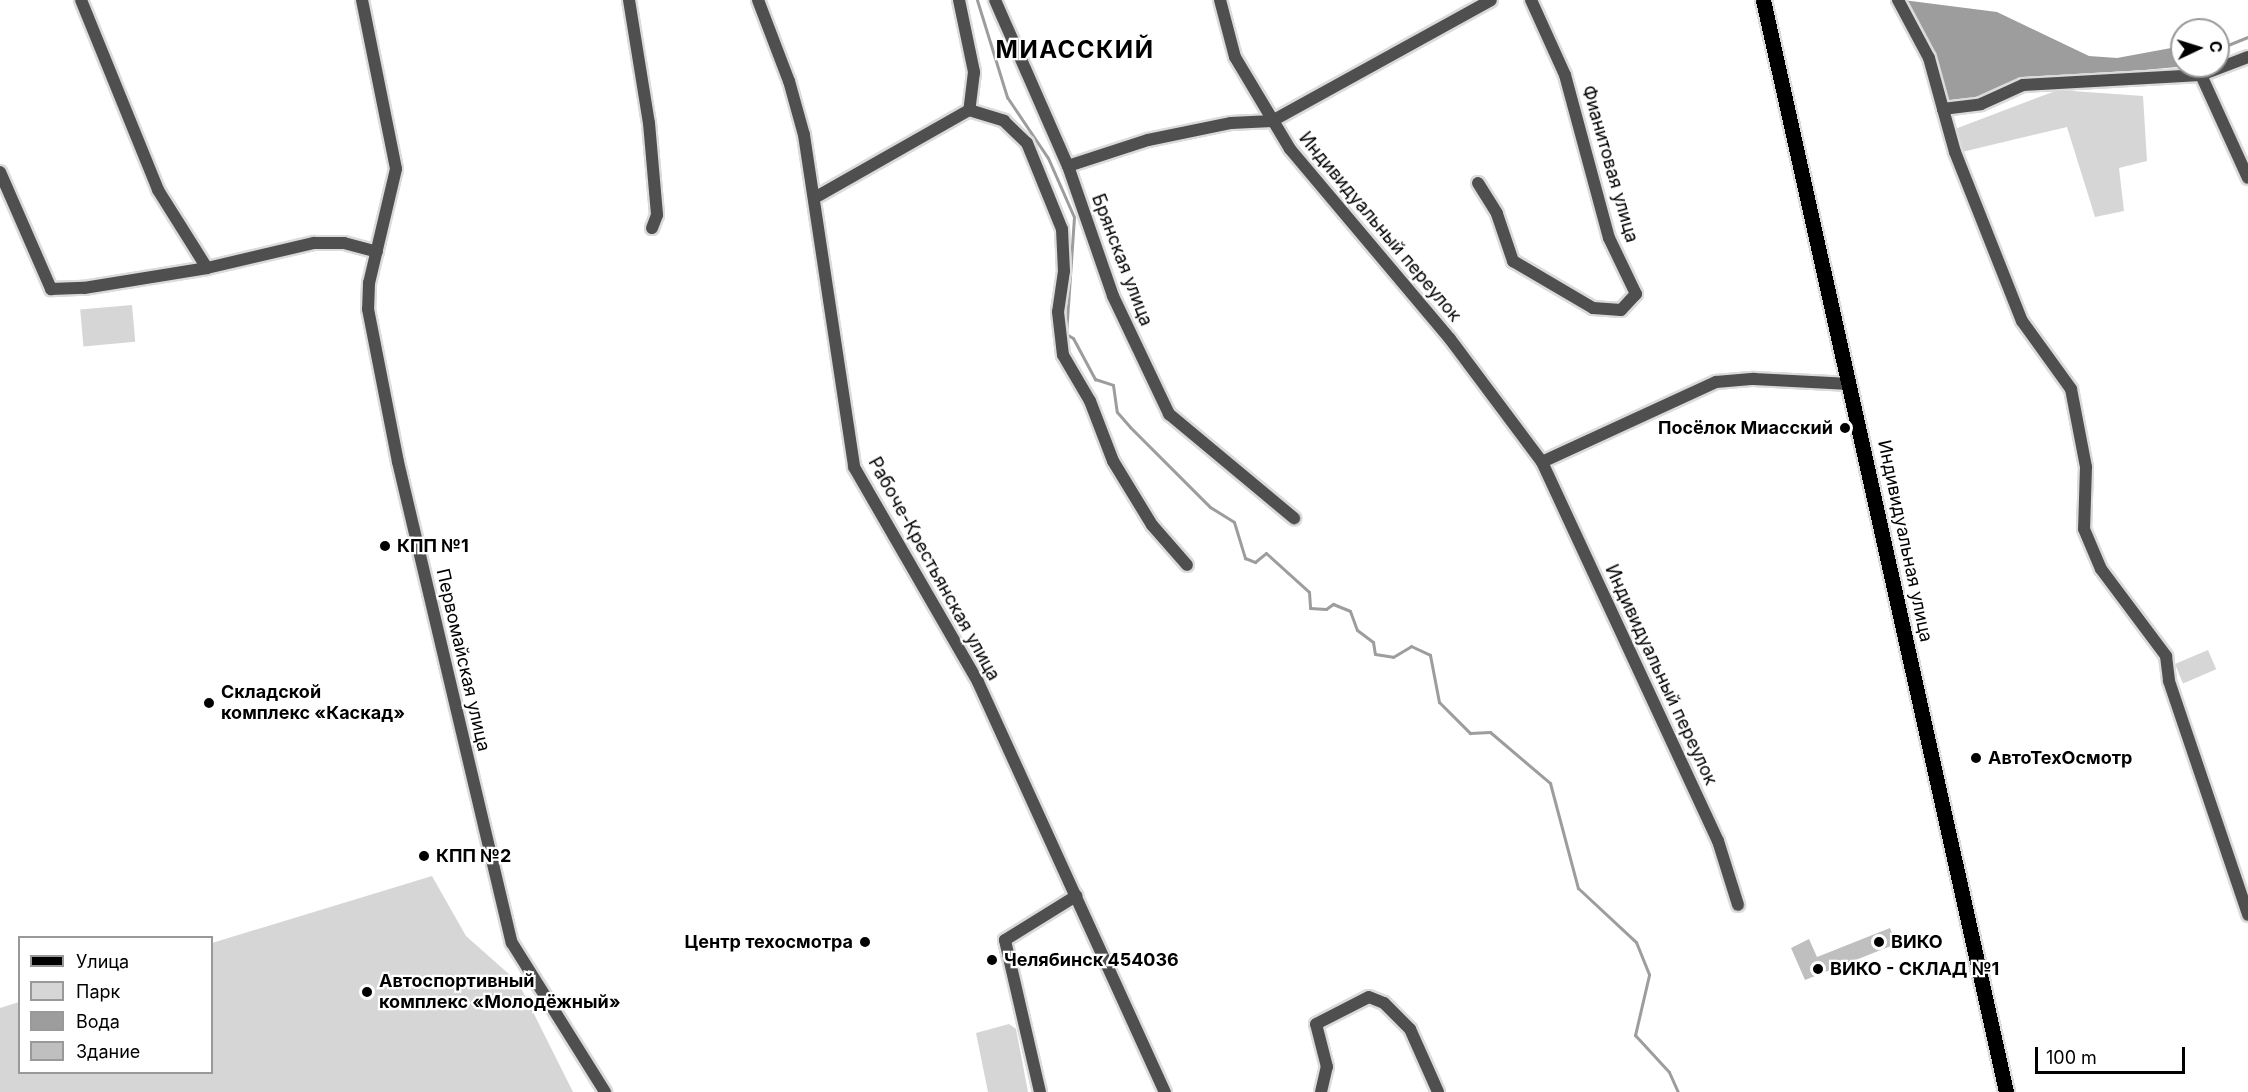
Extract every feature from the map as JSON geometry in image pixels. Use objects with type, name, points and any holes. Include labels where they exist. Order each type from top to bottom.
[{"type":"main road","name":"Индивидуальная улица","points":[[1763,0],[2006,1092]]},
{"type":"street","points":[[81,0],[158,190],[207,268]]},
{"type":"street","name":"Первомайская улица","points":[[362,0],[396,169],[377,252],[368,309],[373,341],[512,944],[606,1092]]},
{"type":"street","points":[[629,0],[649,123],[657,215],[652,228]]},
{"type":"street","name":"Рабоче-Крестьянская улица","points":[[758,0],[789,81],[816,197],[854,467],[964,656],[1165,1092]]},
{"type":"street","points":[[959,0],[974,72],[969,110]]},
{"type":"street","name":"Брянская улица","points":[[995,0],[1068,166],[1113,296],[1169,414],[1294,518]]},
{"type":"street","name":"Индивидуальный переулок","points":[[1220,0],[1235,57],[1272,121],[1357,232],[1450,339],[1542,462],[1718,841],[1738,905]]},
{"type":"street","points":[[1068,166],[1148,140],[1232,123],[1272,121],[1491,0]]},
{"type":"street","name":"Фианитовая улица","points":[[1478,183],[1497,214],[1513,261],[1593,308],[1621,310],[1636,294],[1609,238],[1565,75],[1531,0]]},
{"type":"street","points":[[1898,0],[1929,58],[1954,152],[2022,321],[2071,389],[2086,467],[2084,529],[2101,569],[2166,656],[2169,681],[2247,907]]},
{"type":"street","points":[[2230,64],[2248,57]]},
{"type":"street","points":[[1943,109],[1981,104],[2023,85],[2170,77]]},
{"type":"street","points":[[2202,78],[2248,178]]},
{"type":"street","points":[[816,197],[969,110]]},
{"type":"street","points":[[969,110],[1013,127],[1038,162],[1065,249],[1058,312],[1064,356],[1095,410],[1113,461],[1152,525],[1187,565]]},
{"type":"street","points":[[0,172],[51,289],[84,288],[207,268],[314,243],[345,243],[377,252]]},
{"type":"street","points":[[1542,462],[1716,382],[1754,379],[1850,384]]},
{"type":"street","points":[[1040,1092],[1005,940],[1076,896]]},
{"type":"street","points":[[1321,1092],[1327,1067],[1316,1024],[1369,997],[1383,1003],[1410,1029],[1438,1092]]},
{"type":"green space","points":[[2058,90],[2143,96],[2147,161],[2119,168],[2124,211],[2095,217],[2067,127],[1962,152],[1955,129]]},
{"type":"green space","points":[[132,305],[135,342],[83,346],[80,310]]},
{"type":"green space","points":[[2208,650],[2216,669],[2183,683],[2175,664]]},
{"type":"green space","name":"Автоспортивный комплекс «Молодёжный»","points":[[432,876],[466,936],[518,982],[573,1092],[0,1092],[0,1008],[18,1002],[18,1074],[213,1074],[213,943]]},
{"type":"green space","points":[[1009,1024],[1016,1029],[1028,1092],[988,1092],[976,1033]]},
{"type":"water","points":[[1903,0],[1997,12],[2089,56],[2117,58],[2170,48],[2170,68],[2024,81],[1978,97],[1947,101],[1936,57]]},
{"type":"building","name":"ВИКО - СКЛАД №1","points":[[1890,928],[1896,944],[1805,980],[1791,948],[1809,939],[1817,957]]},
{"type":"waterway","points":[[977,0],[1007,97],[1048,158],[1074,217],[1066,334],[1073,338],[1095,379],[1113,385],[1117,412],[1130,427],[1210,507],[1234,522],[1245,558],[1255,562],[1266,553],[1309,592],[1310,608],[1326,609],[1333,604],[1350,611],[1357,630],[1373,642],[1375,654],[1393,657],[1411,646],[1430,655],[1439,702],[1470,733],[1490,732],[1550,783],[1578,888],[1636,942],[1649,975],[1635,1035],[1669,1072],[1678,1092]]},
{"type":"waterway","points":[[2230,44],[2248,37]]},
{"type":"place","name":"Посёлок Миасский","points":[[1845,428]]},
{"type":"place","name":"КПП №1","points":[[385,546]]},
{"type":"place","name":"Складской комплекс «Каскад»","points":[[209,703]]},
{"type":"place","name":"АвтоТехОсмотр","points":[[1976,758]]},
{"type":"place","name":"КПП №2","points":[[424,856]]},
{"type":"place","name":"Центр техосмотра","points":[[865,942]]},
{"type":"place","name":"ВИКО","points":[[1879,942]]},
{"type":"place","name":"Челябинск 454036","points":[[992,960]]},
{"type":"place","name":"ВИКО - СКЛАД №1","points":[[1818,969]]},
{"type":"place","name":"Автоспортивный комплекс «Молодёжный»","points":[[367,992]]},
{"type":"district","name":"МИАССКИЙ","points":[[1075,50]]}]
